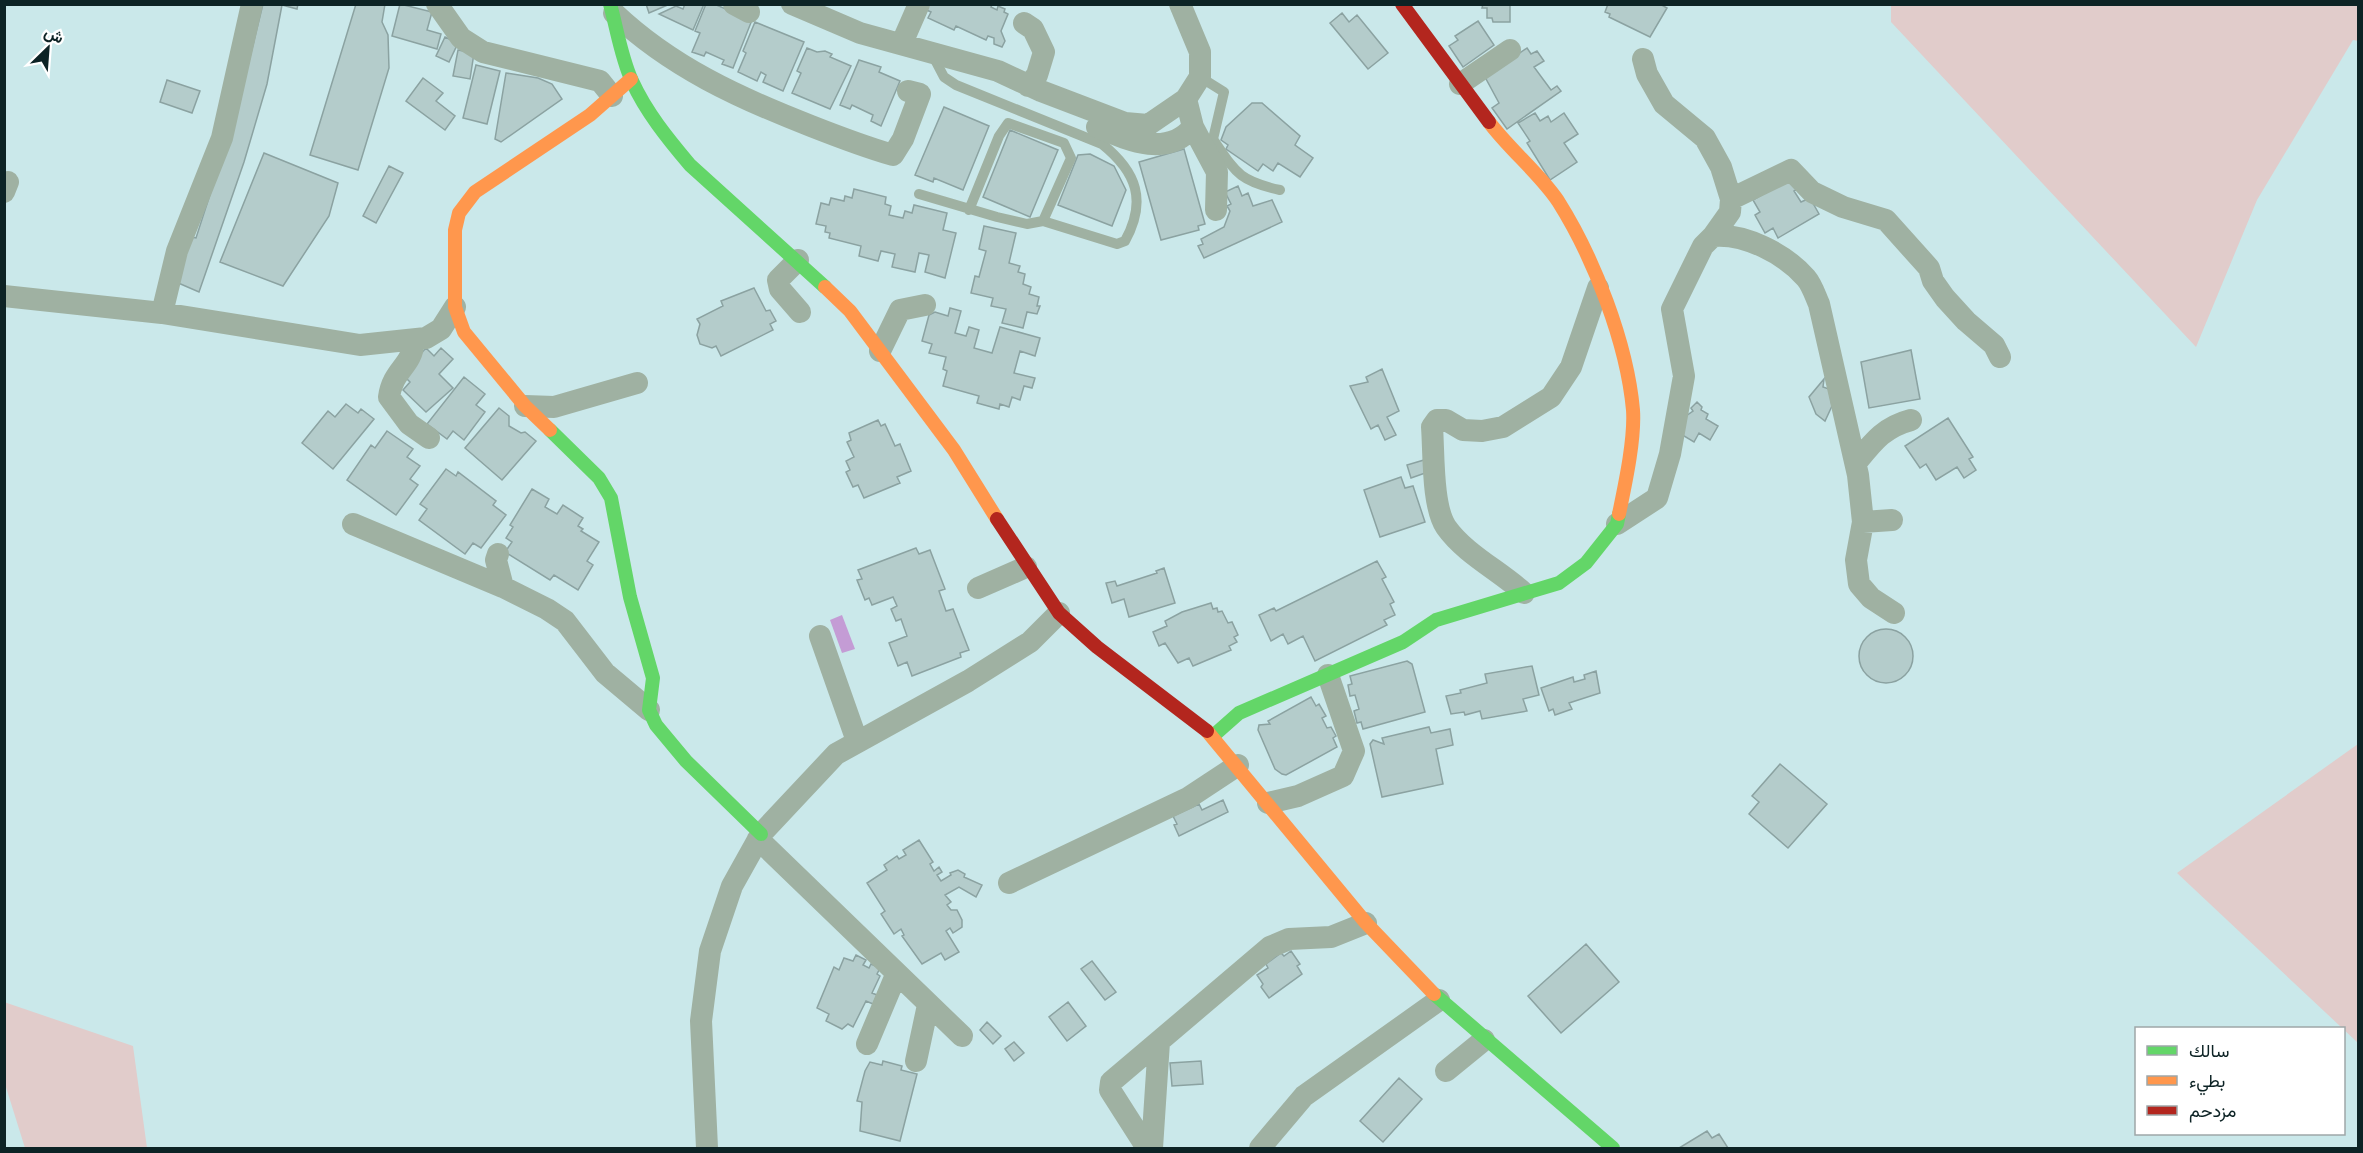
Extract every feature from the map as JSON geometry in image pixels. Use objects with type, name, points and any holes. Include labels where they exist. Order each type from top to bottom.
[{"type":"street","points":[[162,313],[177,251],[222,138],[252,4]]},
{"type":"street","points":[[437,4],[461,38],[483,52],[600,81],[612,96]]},
{"type":"street","points":[[792,4],[860,33],[930,50],[998,71],[1028,86],[1125,123],[1148,125],[1186,99],[1200,77],[1200,52],[1180,4]]},
{"type":"street","points":[[902,43],[919,4]]},
{"type":"street","points":[[1402,4],[1502,140],[1557,200],[1616,327],[1625,362],[1633,412],[1626,481],[1617,524]]},
{"type":"street","points":[[612,8],[631,79],[647,110],[690,165],[798,260],[850,311],[954,450],[1026,567],[1059,613],[1097,647],[1213,736],[1366,923],[1439,1000],[1598,1144]]},
{"type":"street","points":[[612,8],[653,47],[725,90],[765,109],[874,150],[894,155],[903,139],[920,94],[908,91]]},
{"type":"street","points":[[1024,23],[1033,29],[1044,52],[1043,62],[1028,86]]},
{"type":"street","points":[[1460,84],[1510,50]]},
{"type":"street","points":[[1213,736],[1239,713],[1403,642],[1436,620],[1559,583],[1586,563],[1617,524],[1657,498],[1670,454],[1684,376],[1672,309],[1703,246],[1730,212],[1731,199],[1721,167],[1705,138],[1664,104],[1647,74],[1643,59]]},
{"type":"street","points":[[998,71],[1001,87],[1048,104],[1136,143],[1155,144],[1185,136],[1193,127]]},
{"type":"street","points":[[631,79],[590,115],[494,177],[476,192],[459,213],[455,230],[454,307],[464,332],[476,349],[525,406],[593,471],[611,498],[630,597],[652,678],[649,710]]},
{"type":"street","points":[[1186,99],[1193,127],[1217,172],[1216,210]]},
{"type":"street","points":[[1731,199],[1791,170],[1812,192],[1843,207],[1886,220],[1929,268],[1933,281],[1945,298],[1966,321],[1994,345],[2000,357]]},
{"type":"street","points":[[1713,236],[1744,238],[1794,266],[1808,280],[1819,304],[1856,463],[1863,522],[1856,560],[1859,584],[1871,598],[1894,613]]},
{"type":"street","points":[[798,260],[778,280],[780,289],[800,312]]},
{"type":"street","points":[[1524,593],[1503,574],[1475,555],[1446,526],[1438,507],[1432,427],[1437,420],[1446,420],[1463,430],[1482,431],[1503,426],[1551,397],[1572,368],[1598,288]]},
{"type":"street","points":[[4,296],[162,313],[360,345],[426,339],[441,330],[454,307]]},
{"type":"street","points":[[880,351],[900,310],[925,305]]},
{"type":"street","points":[[414,341],[409,359],[391,381],[389,397],[409,424],[429,438]]},
{"type":"street","points":[[525,406],[554,407],[637,383]]},
{"type":"street","points":[[1856,463],[1871,444],[1893,425],[1911,420]]},
{"type":"street","points":[[1863,522],[1892,520]]},
{"type":"street","points":[[353,524],[503,587],[565,621],[605,673],[649,710],[656,724],[686,760],[896,975],[962,1036]]},
{"type":"street","points":[[498,554],[496,560],[503,587]]},
{"type":"street","points":[[978,588],[1026,567]]},
{"type":"street","points":[[707,1149],[701,1021],[705,978],[719,918],[732,886],[760,837],[827,762],[857,741],[883,730],[1030,642],[1059,613]]},
{"type":"street","points":[[820,636],[857,741]]},
{"type":"street","points":[[1268,803],[1298,796],[1343,776],[1354,751],[1328,675]]},
{"type":"street","points":[[1009,883],[1188,798],[1238,765]]},
{"type":"street","points":[[1147,1149],[1110,1090],[1111,1083],[1270,947],[1289,939],[1331,937],[1366,923]]},
{"type":"street","points":[[867,1044],[896,975]]},
{"type":"street","points":[[1260,1149],[1304,1096],[1439,1000]]},
{"type":"street","points":[[916,1061],[928,1005]]},
{"type":"street","points":[[1446,1071],[1484,1040]]},
{"type":"street","points":[[1152,1149],[1159,1042]]},
{"type":"lane","points":[[919,194],[969,210],[1027,224],[1043,221],[1117,244],[1125,242],[1135,224],[1134,186],[1129,170],[1102,144],[956,85],[944,77],[930,50]]},
{"type":"lane","points":[[1200,77],[1224,92],[1214,139],[1227,159],[1241,178],[1280,190]]},
{"type":"lane","points":[[969,210],[999,136],[1008,123],[1064,143],[1071,158],[1043,221]]},
{"type":"shaded area","points":[[1891,5],[2358,5],[2358,41],[2353,40],[2257,200],[2196,347],[1891,22]]},
{"type":"shaded area","points":[[842,615],[855,649],[842,653],[830,620]]},
{"type":"shaded area","points":[[2358,744],[2358,1043],[2345,1031],[2345,1027],[2341,1027],[2177,873]]},
{"type":"shaded area","points":[[4,1002],[133,1046],[147,1148],[25,1148],[5,1084]]},
{"type":"building","points":[[263,4],[298,4],[297,9],[282,5],[267,84],[244,162],[199,292],[176,282],[191,237],[196,238],[236,114]]},
{"type":"building","points":[[356,4],[385,4],[382,22],[388,35],[389,68],[358,170],[310,155]]},
{"type":"building","points":[[400,4],[432,12],[427,30],[441,34],[437,49],[392,36]]},
{"type":"building","points":[[646,4],[670,4],[649,13]]},
{"type":"building","points":[[685,4],[704,4],[693,30],[659,14],[676,6],[683,9]]},
{"type":"building","points":[[706,4],[714,4],[752,20],[733,68],[722,64],[724,60],[706,52],[704,56],[692,52],[700,33],[695,31]]},
{"type":"building","points":[[923,4],[992,4],[991,7],[997,10],[998,6],[1005,9],[1004,12],[1008,14],[1001,31],[1005,41],[1002,47],[994,44],[994,38],[988,36],[986,40],[956,26],[954,30],[928,18],[931,12],[924,9]]},
{"type":"building","points":[[1483,4],[1510,4],[1510,22],[1493,22],[1492,18],[1487,18],[1487,8],[1482,8]]},
{"type":"building","points":[[1608,4],[1660,4],[1667,8],[1650,37],[1609,17],[1610,14],[1605,12]]},
{"type":"building","points":[[1342,13],[1349,22],[1357,15],[1388,53],[1368,69],[1330,23]]},
{"type":"building","points":[[1478,21],[1494,45],[1463,67],[1449,46],[1458,40],[1455,36]]},
{"type":"building","points":[[755,22],[804,42],[783,91],[763,82],[766,75],[761,72],[757,81],[738,72],[746,53],[743,51]]},
{"type":"building","points":[[445,37],[458,43],[449,62],[436,56]]},
{"type":"building","points":[[807,48],[817,52],[825,51],[832,54],[830,57],[851,66],[830,109],[792,93],[801,73],[797,71]]},
{"type":"building","points":[[1527,48],[1531,54],[1537,51],[1544,61],[1534,67],[1551,90],[1557,86],[1561,91],[1507,129],[1492,108],[1499,103],[1485,77]]},
{"type":"building","points":[[458,50],[474,53],[470,79],[453,76]]},
{"type":"building","points":[[859,60],[881,67],[879,72],[900,81],[881,126],[871,121],[873,115],[852,105],[850,109],[840,105]]},
{"type":"building","points":[[476,65],[500,71],[487,124],[463,118]]},
{"type":"building","points":[[506,73],[538,78],[552,84],[562,99],[501,142],[495,139]]},
{"type":"building","points":[[423,78],[443,93],[436,101],[455,116],[445,130],[406,101]]},
{"type":"building","points":[[167,80],[200,91],[192,113],[160,102]]},
{"type":"building","points":[[1252,103],[1262,103],[1300,136],[1295,145],[1313,158],[1300,177],[1278,163],[1273,171],[1263,164],[1258,171],[1226,149],[1228,145],[1221,140],[1226,127]]},
{"type":"building","points":[[944,107],[989,126],[963,190],[934,178],[933,182],[915,175]]},
{"type":"building","points":[[1535,113],[1540,121],[1548,116],[1551,122],[1564,113],[1578,134],[1564,143],[1577,162],[1550,180],[1527,143],[1530,141],[1518,123]]},
{"type":"building","points":[[1010,130],[1058,150],[1030,217],[983,197]]},
{"type":"building","points":[[1184,149],[1205,224],[1198,226],[1199,230],[1161,240],[1139,162]]},
{"type":"building","points":[[264,153],[338,183],[329,216],[283,286],[220,262]]},
{"type":"building","points":[[1090,154],[1114,166],[1126,190],[1112,226],[1058,205],[1078,155]]},
{"type":"building","points":[[389,166],[403,173],[376,223],[363,216]]},
{"type":"building","points":[[1794,176],[1801,187],[1794,191],[1801,202],[1810,198],[1819,214],[1778,238],[1773,228],[1765,233],[1755,215],[1760,212],[1753,200]]},
{"type":"building","points":[[1238,186],[1242,196],[1248,193],[1253,206],[1272,200],[1282,222],[1204,258],[1198,246],[1203,244],[1201,239],[1224,227],[1230,211],[1227,206],[1231,204],[1225,192]]},
{"type":"building","points":[[854,189],[886,197],[885,204],[891,206],[889,215],[903,218],[905,211],[912,213],[914,205],[947,213],[943,230],[956,233],[945,278],[925,272],[929,255],[919,253],[915,272],[892,267],[895,254],[881,251],[878,261],[859,256],[861,246],[829,238],[830,233],[825,232],[826,226],[816,224],[821,203],[829,205],[831,198],[844,201],[845,196],[852,198]]},
{"type":"building","points":[[984,226],[1016,233],[1009,263],[1020,266],[1018,272],[1025,274],[1023,284],[1031,287],[1029,294],[1039,297],[1037,306],[1040,306],[1037,314],[1027,312],[1023,328],[1002,323],[1006,309],[991,306],[993,298],[971,293],[975,276],[979,277],[986,251],[979,249]]},
{"type":"building","points":[[754,288],[766,311],[770,310],[776,321],[770,324],[773,330],[721,356],[716,346],[712,348],[700,344],[697,335],[700,324],[697,319],[723,306],[721,301]]},
{"type":"building","points":[[950,308],[961,311],[955,333],[966,336],[969,327],[979,330],[974,348],[992,353],[1000,327],[1040,338],[1035,356],[1020,351],[1014,373],[1035,378],[1032,388],[1024,386],[1020,400],[1012,397],[1009,407],[1000,404],[999,409],[977,403],[979,396],[943,386],[947,371],[943,369],[946,357],[929,353],[932,344],[922,341],[929,315],[935,312],[948,316]]},
{"type":"building","points":[[426,348],[434,356],[441,348],[453,359],[439,374],[453,388],[426,412],[403,390],[410,382],[402,374]]},
{"type":"building","points":[[1911,350],[1920,399],[1869,408],[1861,362]]},
{"type":"building","points":[[1382,369],[1399,411],[1387,417],[1396,435],[1385,440],[1378,425],[1371,429],[1350,386],[1368,382],[1366,377]]},
{"type":"building","points":[[464,377],[485,394],[476,405],[485,412],[464,440],[453,431],[447,439],[427,424]]},
{"type":"building","points":[[1824,379],[1823,387],[1829,389],[1832,406],[1825,421],[1816,414],[1809,397]]},
{"type":"building","points":[[1697,402],[1702,407],[1701,410],[1708,414],[1706,419],[1718,426],[1710,440],[1699,433],[1694,442],[1679,433],[1686,416],[1693,411],[1691,408]]},
{"type":"building","points":[[346,404],[358,413],[361,409],[374,419],[333,469],[302,443],[328,411],[335,417]]},
{"type":"building","points":[[499,408],[509,416],[509,426],[521,433],[525,432],[536,441],[502,480],[465,448]]},
{"type":"building","points":[[1948,418],[1973,457],[1969,459],[1976,470],[1964,478],[1957,467],[1936,480],[1926,464],[1920,468],[1905,446]]},
{"type":"building","points":[[878,420],[881,426],[885,424],[895,446],[900,444],[911,471],[897,477],[900,483],[864,498],[858,485],[853,487],[846,472],[850,470],[846,461],[854,457],[847,442],[851,440],[849,433]]},
{"type":"building","points":[[387,431],[413,449],[407,457],[420,466],[410,479],[418,485],[396,515],[347,480],[371,445],[375,448]]},
{"type":"building","points":[[1424,460],[1428,472],[1411,478],[1407,465]]},
{"type":"building","points":[[446,469],[456,476],[458,472],[496,501],[493,505],[506,515],[481,548],[473,543],[465,554],[419,520],[427,509],[420,504]]},
{"type":"building","points":[[1401,477],[1405,488],[1413,486],[1425,522],[1380,537],[1364,490]]},
{"type":"building","points":[[532,489],[549,499],[545,507],[557,514],[563,505],[583,518],[578,526],[583,529],[581,531],[599,542],[587,561],[593,565],[578,590],[554,575],[550,580],[505,552],[512,542],[506,538],[513,527],[510,525]]},
{"type":"building","points":[[916,548],[919,554],[930,550],[945,589],[939,591],[946,611],[953,609],[969,650],[960,653],[961,657],[912,676],[907,662],[898,666],[889,643],[907,636],[901,619],[896,621],[891,609],[897,606],[893,597],[872,605],[869,598],[865,600],[857,580],[862,579],[858,570]]},
{"type":"building","points":[[1377,561],[1386,577],[1382,579],[1394,602],[1390,604],[1395,615],[1384,620],[1387,625],[1315,661],[1303,636],[1288,644],[1283,634],[1271,641],[1259,615],[1274,608],[1276,611]]},
{"type":"building","points":[[1164,568],[1175,603],[1129,617],[1124,599],[1112,603],[1106,583],[1115,581],[1117,586],[1157,573],[1156,571]]},
{"type":"building","points":[[1211,603],[1213,609],[1217,608],[1218,612],[1222,611],[1228,623],[1232,622],[1238,635],[1234,637],[1237,642],[1229,646],[1231,650],[1193,666],[1189,658],[1178,663],[1165,643],[1159,646],[1153,632],[1167,626],[1165,621],[1182,612]]},
{"type":"building","points":[[1886,629],[1896,631],[1905,637],[1911,646],[1913,656],[1911,666],[1905,675],[1896,681],[1886,683],[1876,681],[1867,675],[1861,666],[1859,656],[1861,646],[1867,637],[1876,631]]},
{"type":"building","points":[[1407,661],[1412,664],[1425,712],[1363,729],[1361,722],[1357,723],[1354,711],[1359,709],[1355,695],[1350,696],[1348,685],[1352,684],[1350,676]]},
{"type":"building","points":[[1532,666],[1539,695],[1523,699],[1527,711],[1482,719],[1480,711],[1465,715],[1464,712],[1451,714],[1446,696],[1487,683],[1485,674]]},
{"type":"building","points":[[1596,671],[1600,693],[1569,703],[1572,709],[1555,715],[1553,709],[1549,711],[1541,688],[1573,677],[1574,682],[1585,679],[1584,675]]},
{"type":"building","points":[[1311,697],[1316,706],[1319,704],[1326,716],[1322,718],[1327,728],[1331,727],[1336,736],[1333,738],[1337,747],[1286,775],[1282,774],[1275,769],[1258,730],[1259,725],[1270,724],[1268,721]]},
{"type":"building","points":[[1429,727],[1431,733],[1450,729],[1453,745],[1436,749],[1443,784],[1382,797],[1370,744],[1373,740],[1384,744],[1382,738]]},
{"type":"building","points":[[1780,764],[1827,804],[1788,848],[1749,814],[1759,802],[1752,796]]},
{"type":"building","points":[[1223,800],[1228,812],[1179,836],[1173,816],[1199,804],[1202,810]]},
{"type":"building","points":[[919,840],[933,862],[930,864],[934,871],[939,867],[942,872],[937,875],[941,881],[951,875],[950,873],[958,870],[965,874],[964,877],[982,885],[976,897],[959,887],[945,895],[951,902],[947,905],[951,910],[957,910],[962,920],[962,927],[953,933],[950,928],[946,931],[959,952],[945,960],[941,953],[922,964],[902,936],[904,935],[901,929],[894,934],[881,914],[885,911],[867,883],[887,870],[884,865],[897,856],[899,859],[906,855],[903,850]]},
{"type":"building","points":[[1586,944],[1619,982],[1561,1033],[1528,996]]},
{"type":"building","points":[[1291,951],[1300,964],[1297,966],[1302,974],[1269,998],[1261,987],[1263,984],[1257,975],[1268,968],[1266,964],[1281,953],[1284,956]]},
{"type":"building","points":[[856,955],[866,960],[863,965],[869,968],[871,964],[880,968],[877,974],[880,976],[872,993],[877,995],[873,1004],[866,1001],[853,1027],[848,1024],[842,1029],[826,1021],[829,1014],[817,1008],[834,967],[839,970],[844,958],[853,961]]},
{"type":"building","points":[[1092,961],[1116,992],[1105,1000],[1081,969]]},
{"type":"building","points":[[1068,1002],[1086,1026],[1067,1041],[1049,1017]]},
{"type":"building","points":[[987,1022],[1001,1036],[993,1044],[980,1030]]},
{"type":"building","points":[[1014,1042],[1024,1053],[1014,1061],[1005,1049]]},
{"type":"building","points":[[883,1061],[902,1066],[901,1070],[917,1074],[900,1141],[860,1131],[862,1102],[857,1101],[865,1071],[870,1062],[882,1065]]},
{"type":"building","points":[[1201,1061],[1203,1084],[1172,1086],[1170,1063]]},
{"type":"building","points":[[1399,1078],[1422,1099],[1383,1142],[1360,1121]]},
{"type":"building","points":[[1707,1131],[1712,1138],[1719,1134],[1728,1148],[1679,1148]]},
{"type":"traffic: fast","points":[[610,4],[628,72],[644,104],[666,135],[690,165],[825,287]]},
{"type":"traffic: fast","points":[[550,430],[599,478],[611,498],[630,597],[653,678],[649,710],[656,725],[686,761],[761,834]]},
{"type":"traffic: fast","points":[[1213,736],[1239,713],[1403,642],[1436,620],[1559,583],[1586,563],[1617,524],[1619,514]]},
{"type":"traffic: fast","points":[[1434,994],[1613,1148]]},
{"type":"traffic: slow","points":[[550,430],[525,406],[464,332],[455,307],[455,230],[459,213],[475,192],[590,115],[631,79]]},
{"type":"traffic: slow","points":[[1489,122],[1558,201],[1584,248],[1616,329],[1630,384],[1633,410],[1629,462],[1619,514]]},
{"type":"traffic: slow","points":[[825,287],[850,311],[954,450],[997,519]]},
{"type":"traffic: slow","points":[[1207,731],[1366,923],[1434,994]]},
{"type":"traffic: jam","points":[[1402,4],[1489,122]]},
{"type":"traffic: jam","points":[[997,519],[1059,613],[1097,647],[1207,731]]}]
